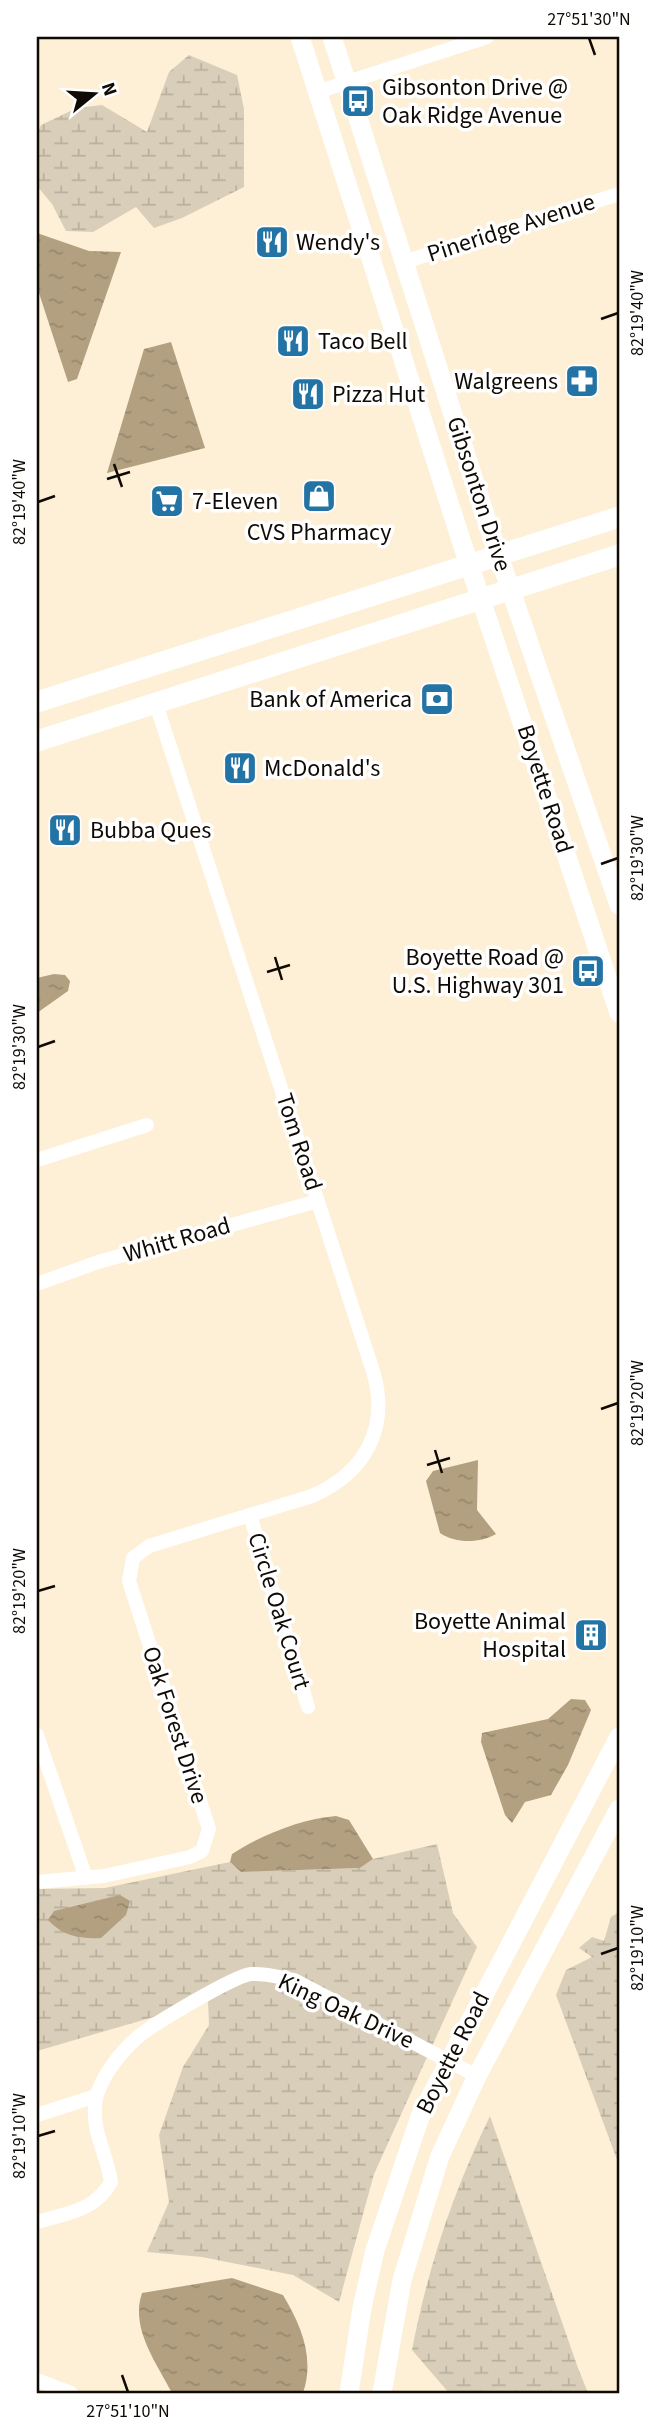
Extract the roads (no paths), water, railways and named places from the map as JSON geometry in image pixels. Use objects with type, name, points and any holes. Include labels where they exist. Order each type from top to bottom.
[{"type":"main road","name":"Gibsonton Drive","points":[[300,37],[469,565]]},
{"type":"main road","name":"Gibsonton Drive","points":[[332,37],[512,592]]},
{"type":"main road","points":[[37,702],[619,517]]},
{"type":"main road","points":[[37,741],[512,592],[619,555]]},
{"type":"main road","name":"Boyette Road","points":[[469,565],[619,1013]]},
{"type":"main road","name":"Boyette Road","points":[[512,592],[619,905]]},
{"type":"main road","points":[[37,715],[54,708],[84,687]]},
{"type":"main road","name":"Boyette Road","points":[[349,2393],[362,2308],[375,2250],[420,2117],[619,1737]]},
{"type":"main road","name":"Boyette Road","points":[[382,2393],[390,2333],[416,2230],[440,2156],[477,2076],[619,1809]]},
{"type":"street","points":[[317,92],[487,37]]},
{"type":"street","name":"Pineridge Avenue","points":[[404,262],[619,194]]},
{"type":"street","name":"Tom Road","points":[[156,704],[375,1379],[378,1403],[375,1429],[359,1463],[341,1482],[312,1496],[250,1515]]},
{"type":"street","points":[[37,1160],[147,1125]]},
{"type":"street","name":"Whitt Road","points":[[37,1284],[98,1262],[318,1201]]},
{"type":"street","name":"Circle Oak Court","points":[[250,1515],[308,1707]]},
{"type":"street","name":"Oak Forest Drive","points":[[37,1882],[86,1878],[190,1857],[202,1851],[209,1829],[129,1580],[133,1558],[149,1546],[250,1515]]},
{"type":"street","points":[[37,1735],[86,1878]]},
{"type":"street","name":"King Oak Drive","points":[[37,2222],[89,2206],[102,2199],[111,2182],[94,2126],[96,2096],[113,2065],[138,2036],[225,1984],[249,1974],[270,1974],[294,1980],[477,2076]]},
{"type":"street","points":[[37,2115],[96,2096]]},
{"type":"street","points":[[37,2380],[71,2393]]},
{"type":"water","points":[[37,233],[89,251],[121,252],[77,379],[68,382],[37,287]]},
{"type":"water","points":[[171,342],[205,448],[107,473],[144,349]]},
{"type":"water","points":[[54,974],[65,975],[70,981],[68,991],[37,1013],[37,978]]},
{"type":"water","points":[[478,1460],[477,1510],[496,1534],[468,1541],[446,1537],[440,1533],[426,1481],[433,1471]]},
{"type":"water","points":[[571,1699],[585,1700],[591,1710],[568,1765],[551,1795],[525,1802],[512,1823],[505,1815],[481,1742],[482,1733],[548,1719]]},
{"type":"water","points":[[336,1816],[349,1820],[373,1859],[360,1868],[241,1872],[230,1862],[232,1854],[268,1834],[295,1824]]},
{"type":"water","points":[[120,1895],[130,1901],[126,1915],[101,1938],[72,1935],[59,1930],[48,1920],[54,1911]]},
{"type":"water","points":[[232,2278],[283,2295],[300,2330],[307,2355],[303,2393],[172,2393],[142,2332],[139,2306],[142,2293]]},
{"type":"place","name":"Gibsonton Drive @ Oak Ridge Avenue","points":[[358,101]]},
{"type":"place","name":"Wendy's","points":[[272,242]]},
{"type":"place","name":"Taco Bell","points":[[293,341]]},
{"type":"place","name":"Walgreens","points":[[582,381]]},
{"type":"place","name":"Pizza Hut","points":[[308,394]]},
{"type":"place","name":"CVS Pharmacy","points":[[319,496]]},
{"type":"place","name":"7-Eleven","points":[[167,501]]},
{"type":"place","name":"Bank of America","points":[[437,699]]},
{"type":"place","name":"McDonald's","points":[[240,768]]},
{"type":"place","name":"Bubba Ques","points":[[65,830]]},
{"type":"place","name":"Boyette Road @ U.S. Highway 301","points":[[588,971]]},
{"type":"place","name":"Boyette Animal Hospital","points":[[591,1635]]}]
